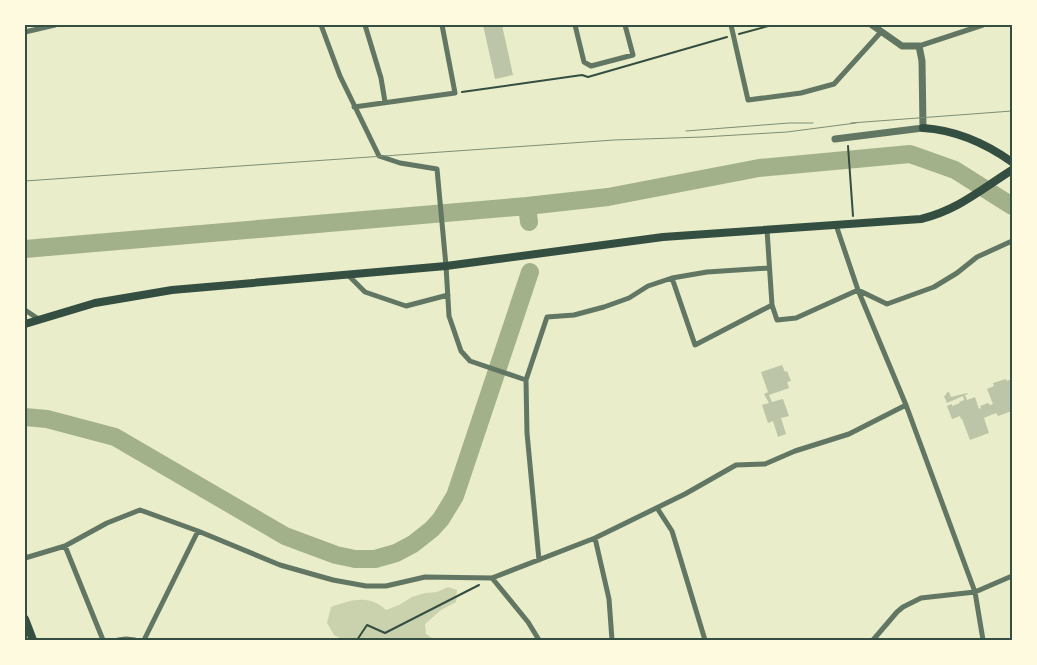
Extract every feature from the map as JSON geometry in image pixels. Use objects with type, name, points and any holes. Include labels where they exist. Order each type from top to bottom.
[{"type":"main road","points":[[923,128],[963,135],[987,146],[1012,162]]},
{"type":"main road","points":[[25,324],[77,308],[172,290],[446,266],[662,237],[921,219],[950,210],[1012,170]]},
{"type":"main road","points":[[25,619],[33,640]]},
{"type":"street","points":[[25,32],[56,25]]},
{"type":"street","points":[[321,25],[340,76],[379,156],[400,164],[437,169],[449,316],[461,351],[470,361],[526,380]]},
{"type":"street","points":[[365,25],[386,102]]},
{"type":"street","points":[[354,107],[455,94],[442,25]]},
{"type":"street","points":[[575,25],[584,62],[591,66],[633,55],[625,25]]},
{"type":"street","points":[[731,25],[748,100],[800,93],[834,84],[881,32]]},
{"type":"street","points":[[872,25],[902,46],[920,46],[983,25]]},
{"type":"street","points":[[835,139],[923,128],[920,46]]},
{"type":"street","points":[[836,225],[858,290],[906,405],[975,592],[983,640]]},
{"type":"street","points":[[767,230],[772,305],[777,320],[796,318],[858,290]]},
{"type":"street","points":[[858,290],[887,304],[934,287],[957,273],[978,256],[1012,241]]},
{"type":"street","points":[[539,560],[527,433],[526,380],[547,317],[574,315],[604,307],[629,298],[648,286],[672,278],[707,272],[769,268]]},
{"type":"street","points":[[348,275],[365,292],[406,306],[448,295]]},
{"type":"street","points":[[672,278],[695,345],[772,305]]},
{"type":"street","points":[[25,310],[40,320]]},
{"type":"street","points":[[25,558],[65,546],[108,523],[140,510],[198,530],[280,565],[333,580],[366,586],[386,586],[425,577],[492,578],[595,538],[658,508],[736,466],[765,464],[795,451],[849,434],[906,405]]},
{"type":"street","points":[[658,508],[672,531],[705,640]]},
{"type":"street","points":[[144,640],[198,530]]},
{"type":"street","points":[[595,538],[609,599],[612,640]]},
{"type":"street","points":[[65,546],[103,640]]},
{"type":"street","points":[[874,640],[902,607],[920,598],[975,592],[1012,576]]},
{"type":"street","points":[[492,578],[528,622],[539,640]]},
{"type":"street","points":[[118,640],[126,638],[135,640]]},
{"type":"path","points":[[848,143],[853,209]]},
{"type":"path","points":[[357,640],[367,625],[385,633],[492,578]]},
{"type":"green space","points":[[448,587],[457,590],[456,602],[441,610],[425,624],[426,634],[435,640],[344,640],[334,635],[327,623],[331,607],[346,602],[366,600],[380,605],[386,610],[412,597],[437,592]]},
{"type":"building","points":[[483,25],[502,25],[513,75],[495,79]]},
{"type":"building","points":[[782,365],[791,381],[787,382],[789,388],[769,395],[772,402],[783,399],[789,416],[781,418],[786,434],[778,437],[773,421],[768,423],[762,405],[769,403],[764,394],[768,392],[761,372]]},
{"type":"building","points":[[1006,379],[1007,381],[1012,379],[1012,411],[998,416],[996,413],[984,418],[989,433],[970,440],[960,416],[952,419],[947,406],[960,403],[964,400],[963,396],[947,403],[944,396],[949,392],[951,397],[967,393],[965,395],[967,400],[975,397],[979,409],[981,408],[980,406],[988,403],[990,405],[993,404],[987,389],[994,386],[993,383]]},
{"type":"waterway","points":[[529,222],[527,206],[608,197],[759,168],[910,154],[955,170],[1012,206]]},
{"type":"waterway","points":[[25,249],[527,206]]},
{"type":"waterway","points":[[25,417],[47,419],[115,437],[285,536],[336,555],[355,559],[375,559],[396,553],[413,544],[432,529],[441,519],[455,496],[530,272]]},
{"type":"tram line","points":[[851,123],[1012,111]]},
{"type":"tram line","points":[[686,131],[789,123],[813,123]]},
{"type":"tram line","points":[[25,181],[614,140],[787,132],[856,123]]}]
